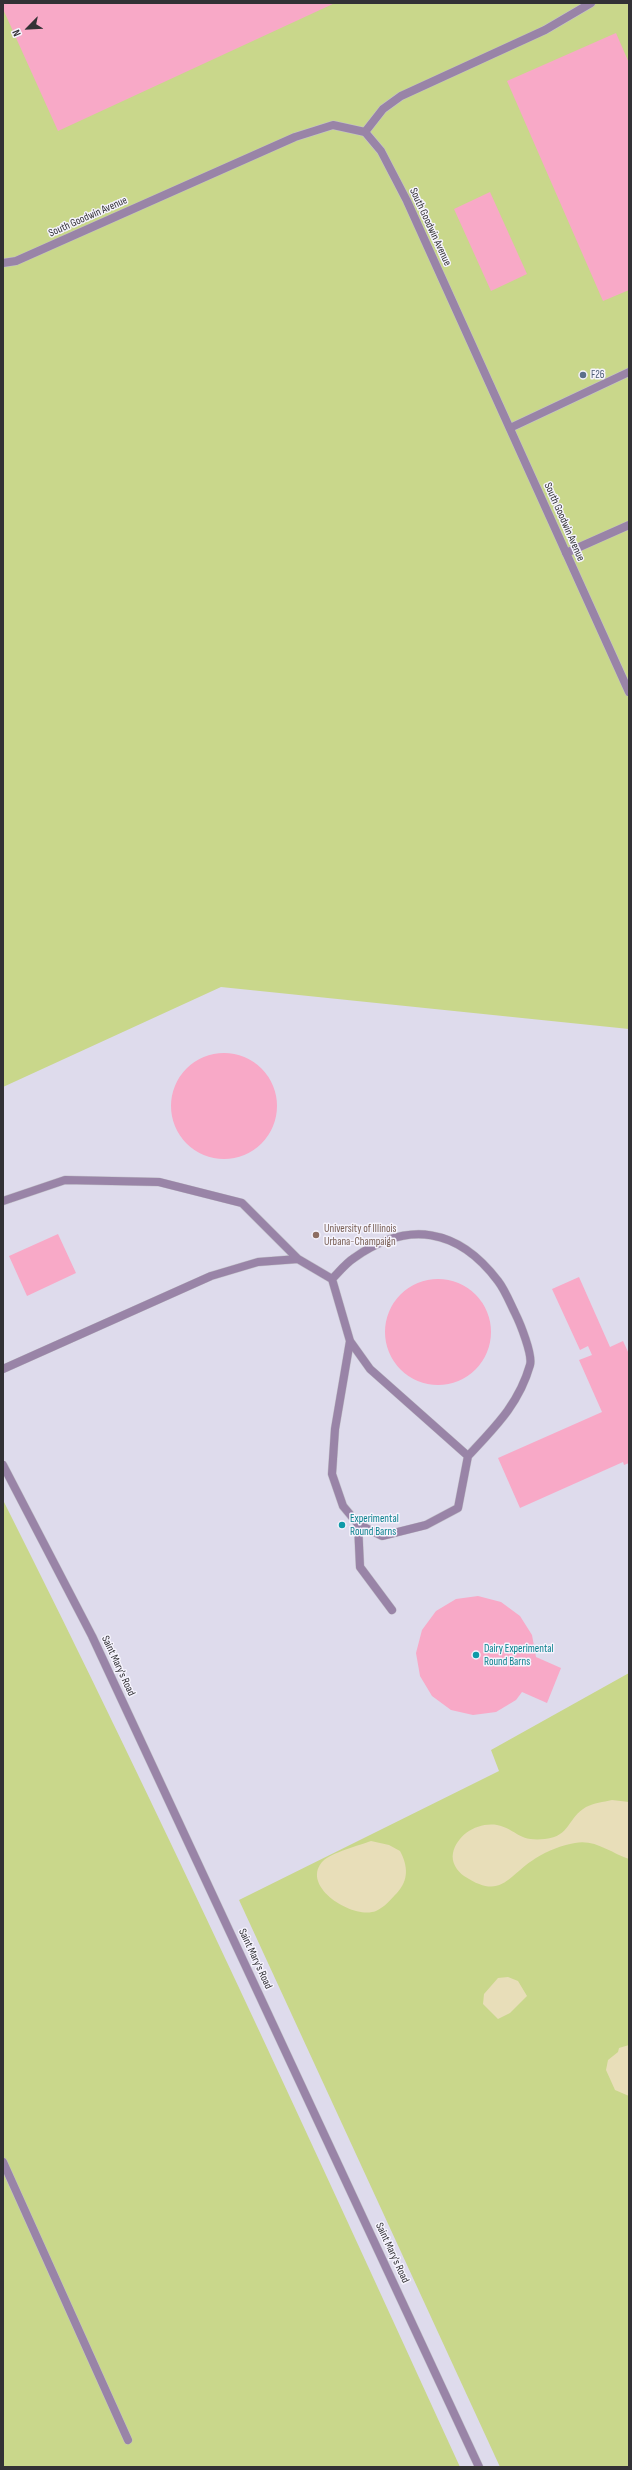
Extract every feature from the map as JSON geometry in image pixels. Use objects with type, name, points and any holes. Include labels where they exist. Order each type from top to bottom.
[{"type":"street","points":[[365,132],[383,110],[401,96],[545,30],[591,3]]},
{"type":"street","name":"South Goodwin Avenue","points":[[3,263],[16,261],[295,137],[333,125],[365,132],[381,152],[407,201],[629,692]]},
{"type":"street","points":[[510,428],[629,372]]},
{"type":"street","points":[[566,553],[629,525]]},
{"type":"street","points":[[3,1201],[65,1180],[159,1182],[242,1203],[298,1259],[332,1279],[350,1341],[370,1370],[468,1456]]},
{"type":"street","points":[[332,1279],[352,1258],[387,1239],[421,1234],[444,1236],[471,1254],[499,1281],[522,1326],[531,1363],[510,1410],[468,1456],[458,1508],[426,1525],[382,1536],[358,1524],[343,1506],[332,1474],[335,1429],[350,1341]]},
{"type":"street","points":[[3,1369],[100,1324],[211,1276],[258,1262],[298,1259]]},
{"type":"street","name":"Saint Mary's Road","points":[[3,1465],[92,1636],[479,2467]]},
{"type":"street","points":[[358,1524],[360,1567],[392,1610]]},
{"type":"street","points":[[3,2162],[128,2440]]},
{"type":"shaded area","name":"University of Illinois Urbana-Champaign","points":[[3,3],[629,3],[629,2467],[3,2467]]},
{"type":"green space","points":[[3,3],[629,3],[629,1029],[221,987],[3,1087]]},
{"type":"green space","points":[[3,1500],[179,1860],[293,2102],[460,2467],[3,2467]]},
{"type":"green space","points":[[629,1673],[629,2467],[500,2467],[239,1900],[499,1771],[491,1750]]},
{"type":"sand","points":[[612,1800],[629,1802],[629,1859],[603,1847],[589,1843],[582,1842],[570,1844],[540,1855],[503,1883],[496,1886],[487,1886],[477,1883],[464,1876],[459,1872],[454,1863],[453,1853],[455,1847],[463,1835],[475,1828],[497,1825],[509,1829],[528,1839],[545,1839],[560,1834],[575,1816],[586,1807]]},
{"type":"sand","points":[[371,1841],[389,1845],[400,1851],[405,1862],[406,1873],[404,1883],[401,1888],[388,1903],[376,1911],[366,1912],[343,1906],[332,1899],[323,1890],[318,1881],[317,1871],[323,1861],[327,1858],[339,1852]]},
{"type":"sand","points":[[508,1977],[518,1981],[527,1996],[510,2013],[498,2019],[483,2004],[484,1994],[498,1978]]},
{"type":"sand","points":[[629,2045],[629,2096],[615,2090],[606,2070],[608,2060],[618,2052],[619,2048]]},
{"type":"building","points":[[3,3],[335,3],[58,131],[3,9]]},
{"type":"building","points":[[616,33],[629,63],[629,290],[603,301],[507,81]]},
{"type":"building","points":[[490,192],[527,274],[491,291],[454,209]]},
{"type":"building","points":[[224,1053],[244,1057],[262,1068],[273,1086],[277,1106],[273,1126],[262,1144],[244,1155],[224,1159],[204,1155],[186,1144],[175,1126],[171,1106],[175,1086],[186,1068],[204,1057]]},
{"type":"building","points":[[58,1234],[76,1273],[27,1296],[9,1256]]},
{"type":"building","points":[[579,1277],[610,1347],[623,1341],[629,1354],[629,1463],[624,1465],[623,1462],[520,1508],[498,1458],[602,1412],[579,1360],[592,1355],[588,1346],[580,1350],[552,1289]]},
{"type":"building","points":[[438,1279],[458,1283],[476,1294],[487,1312],[491,1332],[487,1352],[476,1370],[458,1381],[438,1385],[418,1381],[400,1370],[389,1352],[385,1332],[389,1312],[400,1294],[418,1283]]},
{"type":"building","name":"Dairy Experimental Round Barns","points":[[478,1596],[501,1602],[520,1616],[532,1635],[536,1657],[561,1668],[547,1703],[522,1692],[516,1700],[496,1712],[473,1715],[451,1710],[432,1696],[420,1676],[416,1653],[422,1630],[436,1611],[456,1599]]},
{"type":"place","name":"F26","points":[[583,375]]},
{"type":"place","name":"University of Illinois Urbana-Champaign","points":[[316,1235]]},
{"type":"place","name":"Experimental Round Barns","points":[[342,1525]]},
{"type":"place","name":"Dairy Experimental Round Barns","points":[[476,1655]]}]
